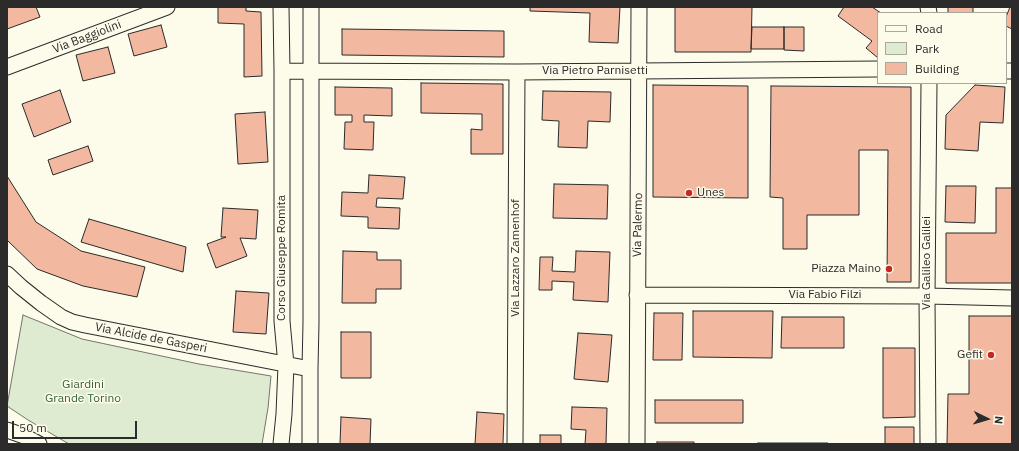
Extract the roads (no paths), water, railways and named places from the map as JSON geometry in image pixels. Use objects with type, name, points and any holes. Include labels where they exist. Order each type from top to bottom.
[{"type":"street","name":"Via Baggiolini","points":[[7,68],[167,7]]},
{"type":"street","name":"Corso Giuseppe Romita","points":[[281,7],[282,321],[286,365],[281,444]]},
{"type":"street","points":[[310,444],[312,7]]},
{"type":"street","name":"Via Palermo","points":[[637,444],[639,7]]},
{"type":"street","name":"Via Pietro Parnisetti","points":[[311,71],[517,72],[877,69]]},
{"type":"street","points":[[282,71],[311,71]]},
{"type":"street","name":"Via Lazzaro Zamenhof","points":[[515,444],[517,72]]},
{"type":"street","name":"Via Galileo Galilei","points":[[928,444],[927,296],[929,84]]},
{"type":"street","name":"Via Alcide de Gasperi","points":[[7,274],[46,307],[72,322],[310,369]]},
{"type":"street","name":"Via Fabio Filzi","points":[[637,295],[927,296],[1012,298]]},
{"type":"street","points":[[7,430],[24,436],[39,444]]},
{"type":"place","name":"Unes","points":[[689,193]]},
{"type":"place","name":"Piazza Maino","points":[[889,269]]},
{"type":"place","name":"Gefit","points":[[991,355]]},
{"type":"park label","name":"Giardini Grande Torino","points":[[83,392]]}]
